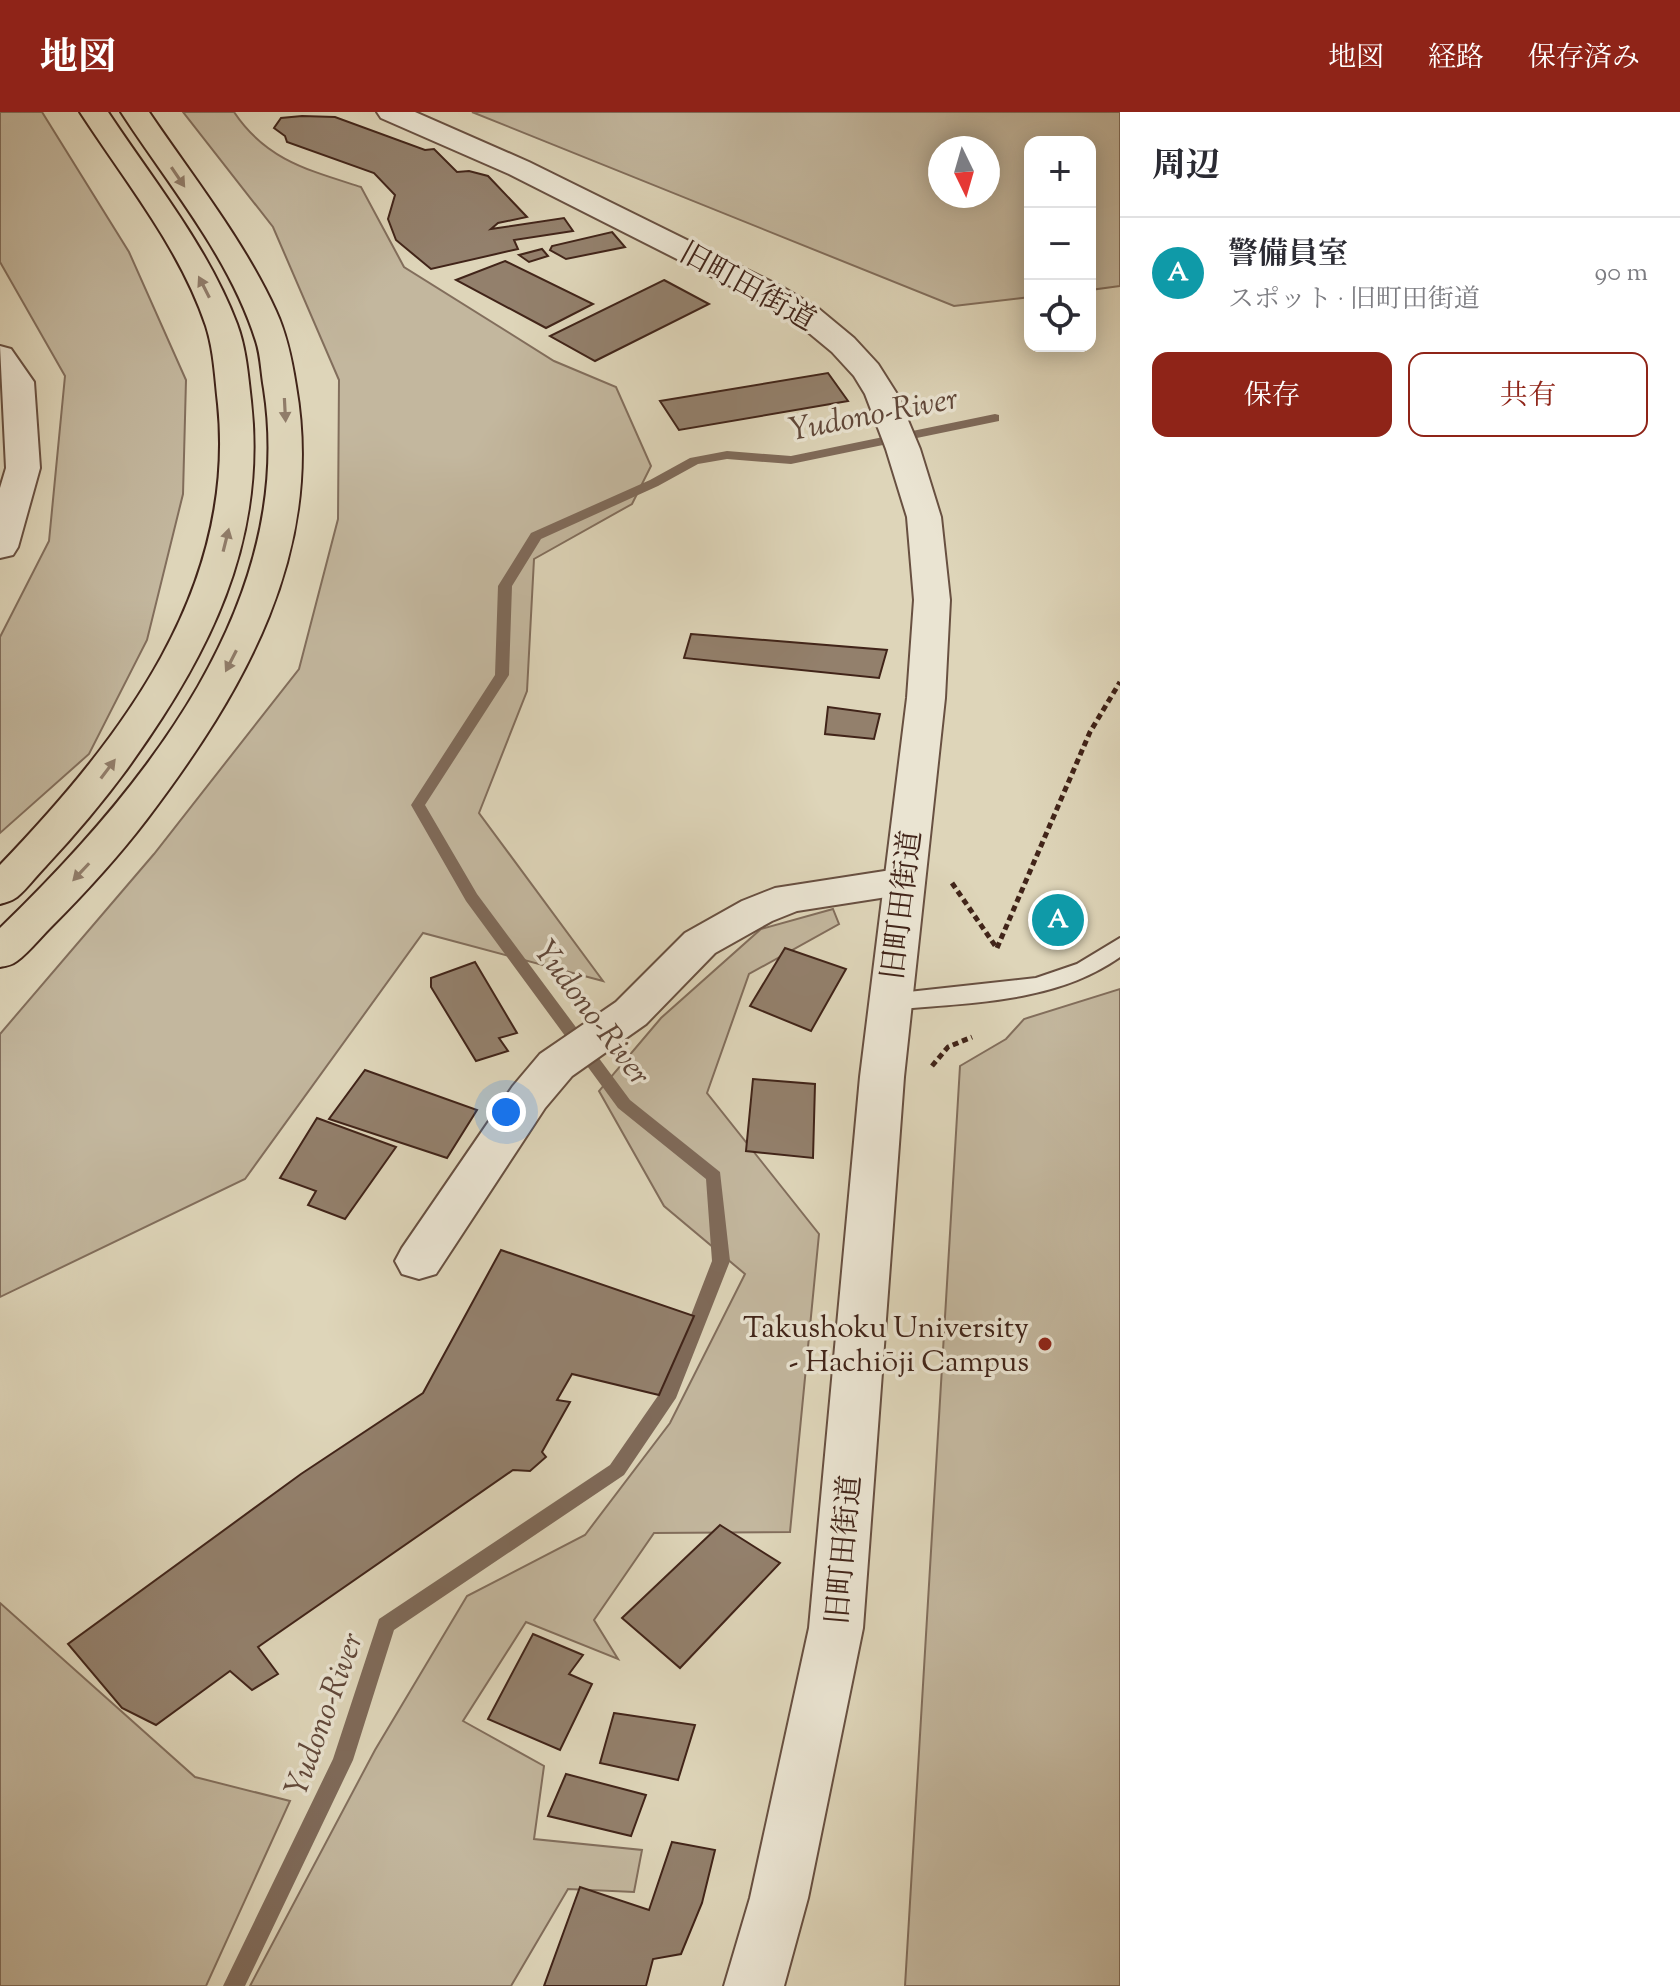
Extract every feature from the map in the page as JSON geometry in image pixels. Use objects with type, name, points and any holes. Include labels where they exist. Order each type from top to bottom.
[{"type":"main road","points":[[0,890],[54,835],[148,715],[204,608],[223,553],[236,500],[240,454],[239,405],[220,321],[182,249],[94,112]]},
{"type":"main road","points":[[0,953],[82,871],[135,812],[178,751],[216,691],[244,635],[279,529],[286,477],[286,431],[284,388],[273,344],[239,267],[135,112]]},
{"type":"street","name":"旧町田街道","points":[[391,112],[519,168],[791,305],[827,330],[873,380],[888,408],[924,517],[932,600],[926,698],[890,1002],[836,1628],[783,1884],[754,1986]]},
{"type":"street","points":[[0,356],[18,382],[23,468],[0,547]]},
{"type":"street","points":[[419,1261],[529,1097],[556,1065],[631,1013],[700,943],[757,911],[790,898],[904,882]]},
{"type":"lane","points":[[890,1002],[1038,986],[1085,970],[1120,946]]},
{"type":"path","points":[[946,874],[997,948],[1090,732],[1120,682]]},
{"type":"path","points":[[931,1069],[948,1047],[972,1037]]},
{"type":"shaded area","points":[[0,112],[42,112],[129,252],[186,380],[183,494],[147,640],[89,754],[0,833],[0,637],[49,541],[65,376],[0,262]]},
{"type":"shaded area","points":[[183,112],[234,112],[260,142],[274,152],[306,168],[361,187],[404,267],[554,361],[616,387],[651,466],[632,504],[534,559],[527,691],[479,813],[603,981],[423,933],[245,1179],[0,1297],[0,1034],[154,854],[299,669],[338,519],[339,380],[273,227]]},
{"type":"shaded area","points":[[472,112],[1120,112],[1120,286],[1096,289],[1096,136],[1024,136],[1024,298],[954,306]]},
{"type":"shaded area","points":[[833,909],[839,924],[749,974],[707,1093],[819,1234],[790,1532],[654,1533],[594,1620],[618,1659],[526,1622],[463,1721],[544,1766],[534,1839],[642,1850],[634,1892],[568,1889],[511,1986],[250,1986],[375,1750],[467,1596],[585,1535],[670,1423],[745,1274],[664,1206],[599,1091],[661,1018],[761,929]]},
{"type":"shaded area","points":[[1120,989],[1120,1986],[905,1986],[960,1066],[1006,1039],[1024,1019]]},
{"type":"shaded area","points":[[0,1603],[195,1777],[290,1801],[206,1986],[0,1986]]},
{"type":"building","points":[[335,117],[425,150],[434,149],[457,172],[469,171],[488,176],[527,217],[498,223],[491,229],[564,218],[573,231],[514,240],[518,249],[431,269],[396,240],[388,219],[395,195],[374,173],[287,142],[285,136],[274,128],[281,118]]},
{"type":"building","points":[[612,232],[625,247],[566,259],[550,250],[552,246]]},
{"type":"building","points":[[542,249],[548,256],[529,262],[519,255]]},
{"type":"building","points":[[505,261],[593,304],[546,328],[456,280]]},
{"type":"building","points":[[664,280],[709,304],[595,361],[550,336]]},
{"type":"building","points":[[828,373],[848,401],[679,430],[660,401]]},
{"type":"building","points":[[691,634],[887,650],[879,678],[684,658]]},
{"type":"building","points":[[828,707],[880,714],[874,739],[825,734]]},
{"type":"building","points":[[1044,901],[1084,912],[1071,938],[1032,927]]},
{"type":"building","points":[[785,948],[846,969],[811,1031],[750,1006]]},
{"type":"building","points":[[475,962],[517,1033],[499,1038],[508,1051],[476,1061],[431,987],[431,978]]},
{"type":"building","points":[[365,1070],[477,1110],[447,1158],[329,1119]]},
{"type":"building","points":[[753,1079],[815,1084],[813,1158],[746,1151]]},
{"type":"building","points":[[317,1118],[396,1147],[345,1219],[308,1205],[316,1191],[280,1178]]},
{"type":"building","points":[[501,1250],[694,1316],[659,1395],[572,1374],[557,1400],[570,1402],[542,1452],[546,1457],[530,1471],[513,1470],[258,1647],[278,1674],[252,1690],[230,1671],[156,1725],[122,1708],[68,1644],[301,1474],[423,1393]]},
{"type":"building","points":[[720,1525],[780,1563],[680,1668],[622,1618]]},
{"type":"building","points":[[533,1634],[583,1655],[569,1674],[592,1684],[560,1750],[488,1719]]},
{"type":"building","points":[[614,1713],[695,1725],[678,1780],[600,1763]]},
{"type":"building","points":[[566,1774],[646,1795],[631,1836],[548,1816]]},
{"type":"building","points":[[672,1842],[715,1850],[702,1903],[681,1954],[653,1959],[646,1986],[544,1986],[580,1887],[649,1910]]},
{"type":"waterway","name":"Yudono-River","points":[[234,1986],[343,1760],[386,1625],[617,1470],[670,1393],[721,1261],[714,1176],[624,1104],[471,897],[418,805],[502,675],[505,586],[536,536],[654,483],[694,461],[727,455],[791,460],[995,418]]},
{"type":"place","name":"警備員室","points":[[1058,920]]},
{"type":"place","name":"Takushoku University - Hachiōji Campus","points":[[1045,1344]]}]
